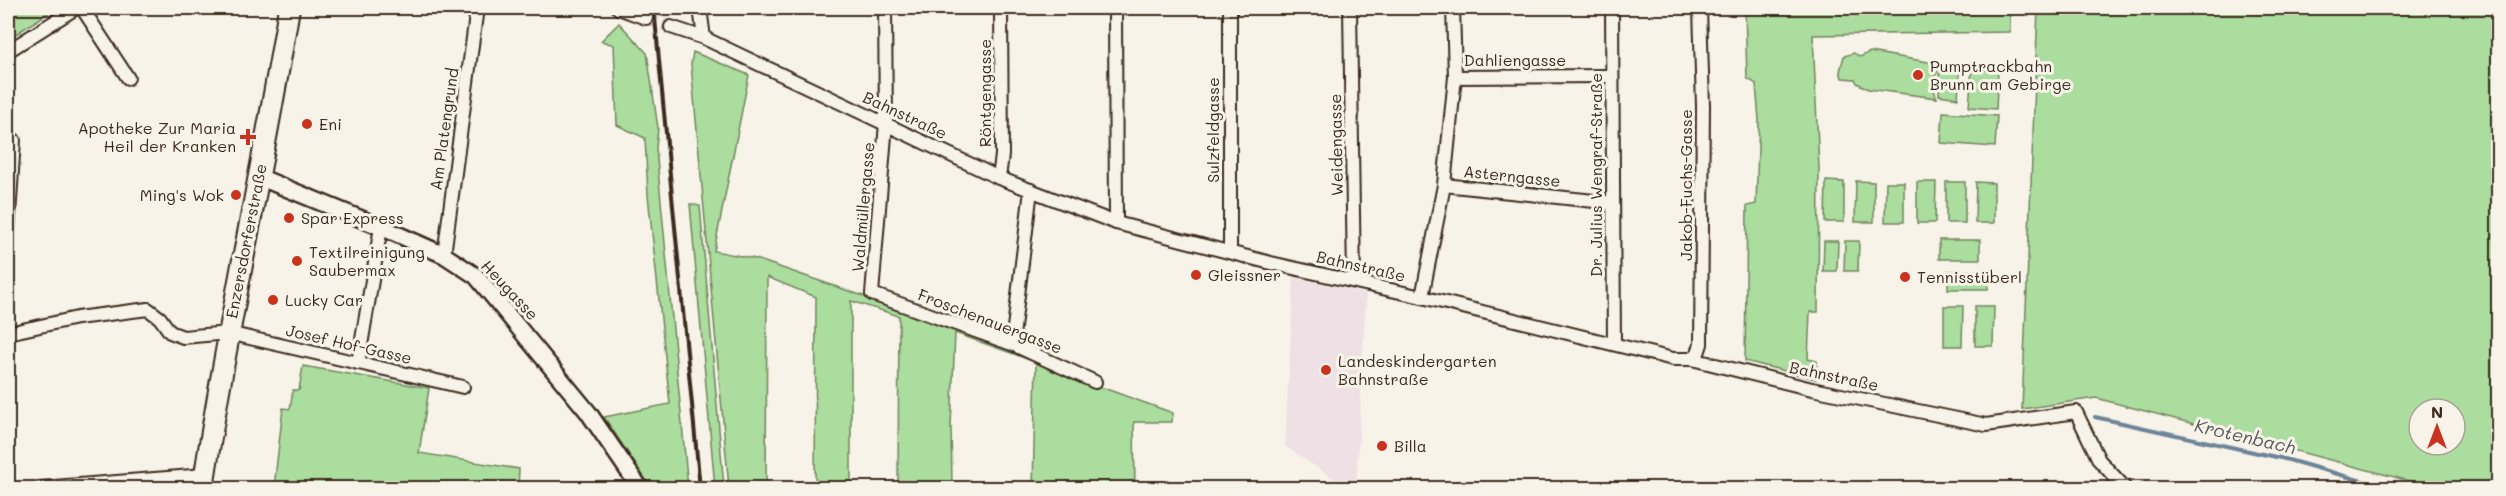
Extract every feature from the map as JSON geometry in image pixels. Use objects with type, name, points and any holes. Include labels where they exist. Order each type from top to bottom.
[{"type":"main road","name":"Enzersdorferstraße","points":[[204,482],[228,333],[289,8]]},
{"type":"street","points":[[8,51],[76,8]]},
{"type":"street","points":[[82,8],[128,78]]},
{"type":"street","name":"Am Platengrund","points":[[444,255],[477,8]]},
{"type":"street","points":[[618,8],[646,18]]},
{"type":"street","points":[[700,8],[704,38]]},
{"type":"street","name":"Waldmüllergasse","points":[[872,294],[886,123],[885,8]]},
{"type":"street","name":"Röntgengasse","points":[[999,178],[1002,155],[1001,8]]},
{"type":"street","points":[[1115,8],[1116,223]]},
{"type":"street","name":"Sulzfeldgasse","points":[[1230,8],[1230,252]]},
{"type":"street","name":"Weidengasse","points":[[1350,8],[1354,281]]},
{"type":"street","points":[[1422,297],[1444,185],[1455,77],[1453,8]]},
{"type":"street","name":"Dr. Julius Wengraf-Straße","points":[[1611,8],[1614,343]]},
{"type":"street","name":"Jakob-Fuchs-Gasse","points":[[1692,359],[1698,353],[1701,344],[1703,106],[1700,8]]},
{"type":"street","name":"Bahnstraße","points":[[670,27],[704,38],[999,178],[1116,223],[1673,358],[1692,359],[1812,389],[1986,425],[2076,411],[2099,460],[2124,489]]},
{"type":"street","name":"Dahliengasse","points":[[1455,77],[1612,76]]},
{"type":"street","points":[[8,225],[14,140]]},
{"type":"street","name":"Heugasse","points":[[259,177],[381,226],[444,255],[476,276],[588,412],[640,489]]},
{"type":"street","name":"Asterngasse","points":[[1444,185],[1613,203]]},
{"type":"street","points":[[1012,344],[1031,190]]},
{"type":"street","points":[[358,363],[381,226]]},
{"type":"street","name":"Froschenauergasse","points":[[872,294],[1012,344],[1095,382]]},
{"type":"street","name":"Josef Hof-Gasse","points":[[8,333],[77,318],[148,309],[160,318],[170,332],[183,337],[228,333],[463,387]]},
{"type":"street","points":[[41,489],[204,482]]},
{"type":"shaded area","name":"Landeskindergarten Bahnstraße","points":[[1294,277],[1366,294],[1356,488],[1348,488],[1285,446]]},
{"type":"green space","points":[[8,8],[56,8],[8,39]]},
{"type":"green space","points":[[1745,8],[2010,8],[2010,32],[1813,35],[1819,169],[1818,312],[1810,312],[1808,359],[1817,361],[1816,379],[1745,361],[1747,206],[1756,204],[1759,120],[1756,84],[1747,78]]},
{"type":"green space","points":[[2038,8],[2498,8],[2498,488],[2436,488],[2096,398],[2022,409]]},
{"type":"green space","points":[[619,23],[647,53],[658,128],[656,148],[688,488],[651,488],[604,417],[670,404],[648,195],[645,138],[617,125],[614,45],[601,41]]},
{"type":"green space","points":[[693,52],[749,75],[714,251],[756,259],[1014,348],[1098,386],[1173,413],[1172,422],[1134,422],[1135,488],[1033,488],[1036,362],[955,333],[951,426],[952,488],[898,488],[899,316],[851,301],[851,488],[815,488],[816,297],[767,277],[766,488],[729,488],[691,64]]},
{"type":"green space","name":"Pumptrackbahn Brunn am Gebirge","points":[[1870,52],[1934,63],[1940,68],[1933,79],[1937,85],[1934,90],[1937,98],[1868,89],[1857,83],[1855,79],[1842,78],[1840,71],[1844,56],[1854,53],[1860,57]]},
{"type":"green space","points":[[1944,69],[1960,72],[1958,98],[1939,95],[1939,74]]},
{"type":"green space","points":[[1972,69],[1998,70],[1996,109],[1969,107]]},
{"type":"green space","points":[[1943,112],[1997,116],[1995,147],[1941,143]]},
{"type":"green space","points":[[1826,181],[1844,182],[1844,222],[1825,222]]},
{"type":"green space","points":[[1856,181],[1874,182],[1874,222],[1855,222]]},
{"type":"green space","points":[[1886,182],[1904,182],[1904,222],[1885,222]]},
{"type":"green space","points":[[1917,182],[1936,182],[1935,223],[1917,223]]},
{"type":"green space","points":[[1946,182],[1965,182],[1965,223],[1946,223]]},
{"type":"green space","points":[[1976,182],[1994,183],[1994,223],[1975,223]]},
{"type":"green space","points":[[690,204],[700,206],[724,488],[715,488]]},
{"type":"green space","points":[[1939,240],[1980,240],[1980,259],[1939,259]]},
{"type":"green space","points":[[1824,241],[1838,241],[1837,271],[1823,271]]},
{"type":"green space","points":[[1845,241],[1859,241],[1858,271],[1844,271]]},
{"type":"green space","points":[[1948,271],[1988,271],[1988,289],[1948,289]]},
{"type":"green space","points":[[1944,306],[1963,306],[1962,346],[1944,346]]},
{"type":"green space","points":[[1975,306],[1994,306],[1993,346],[1975,346]]},
{"type":"green space","points":[[303,366],[429,388],[419,453],[519,469],[518,488],[274,488],[283,408],[290,409],[293,390],[299,390]]},
{"type":"waterway","name":"Krotenbach","points":[[2095,417],[2285,459],[2387,488]]},
{"type":"tunnel","points":[[646,18],[671,27]]},
{"type":"railway","points":[[654,8],[700,488]]},
{"type":"place","name":"Pumptrackbahn Brunn am Gebirge","points":[[1918,75]]},
{"type":"place","name":"Eni","points":[[307,124]]},
{"type":"place","name":"Apotheke Zur Maria Heil der Kranken","points":[[248,137]]},
{"type":"place","name":"Ming's Wok","points":[[236,195]]},
{"type":"place","name":"Spar Express","points":[[289,218]]},
{"type":"place","name":"Textilreinigung Saubermax","points":[[297,261]]},
{"type":"place","name":"Gleissner","points":[[1196,275]]},
{"type":"place","name":"Tennisstüberl","points":[[1905,277]]},
{"type":"place","name":"Lucky Car","points":[[273,300]]},
{"type":"place","name":"Landeskindergarten Bahnstraße","points":[[1326,370]]},
{"type":"place","name":"Billa","points":[[1382,446]]}]
